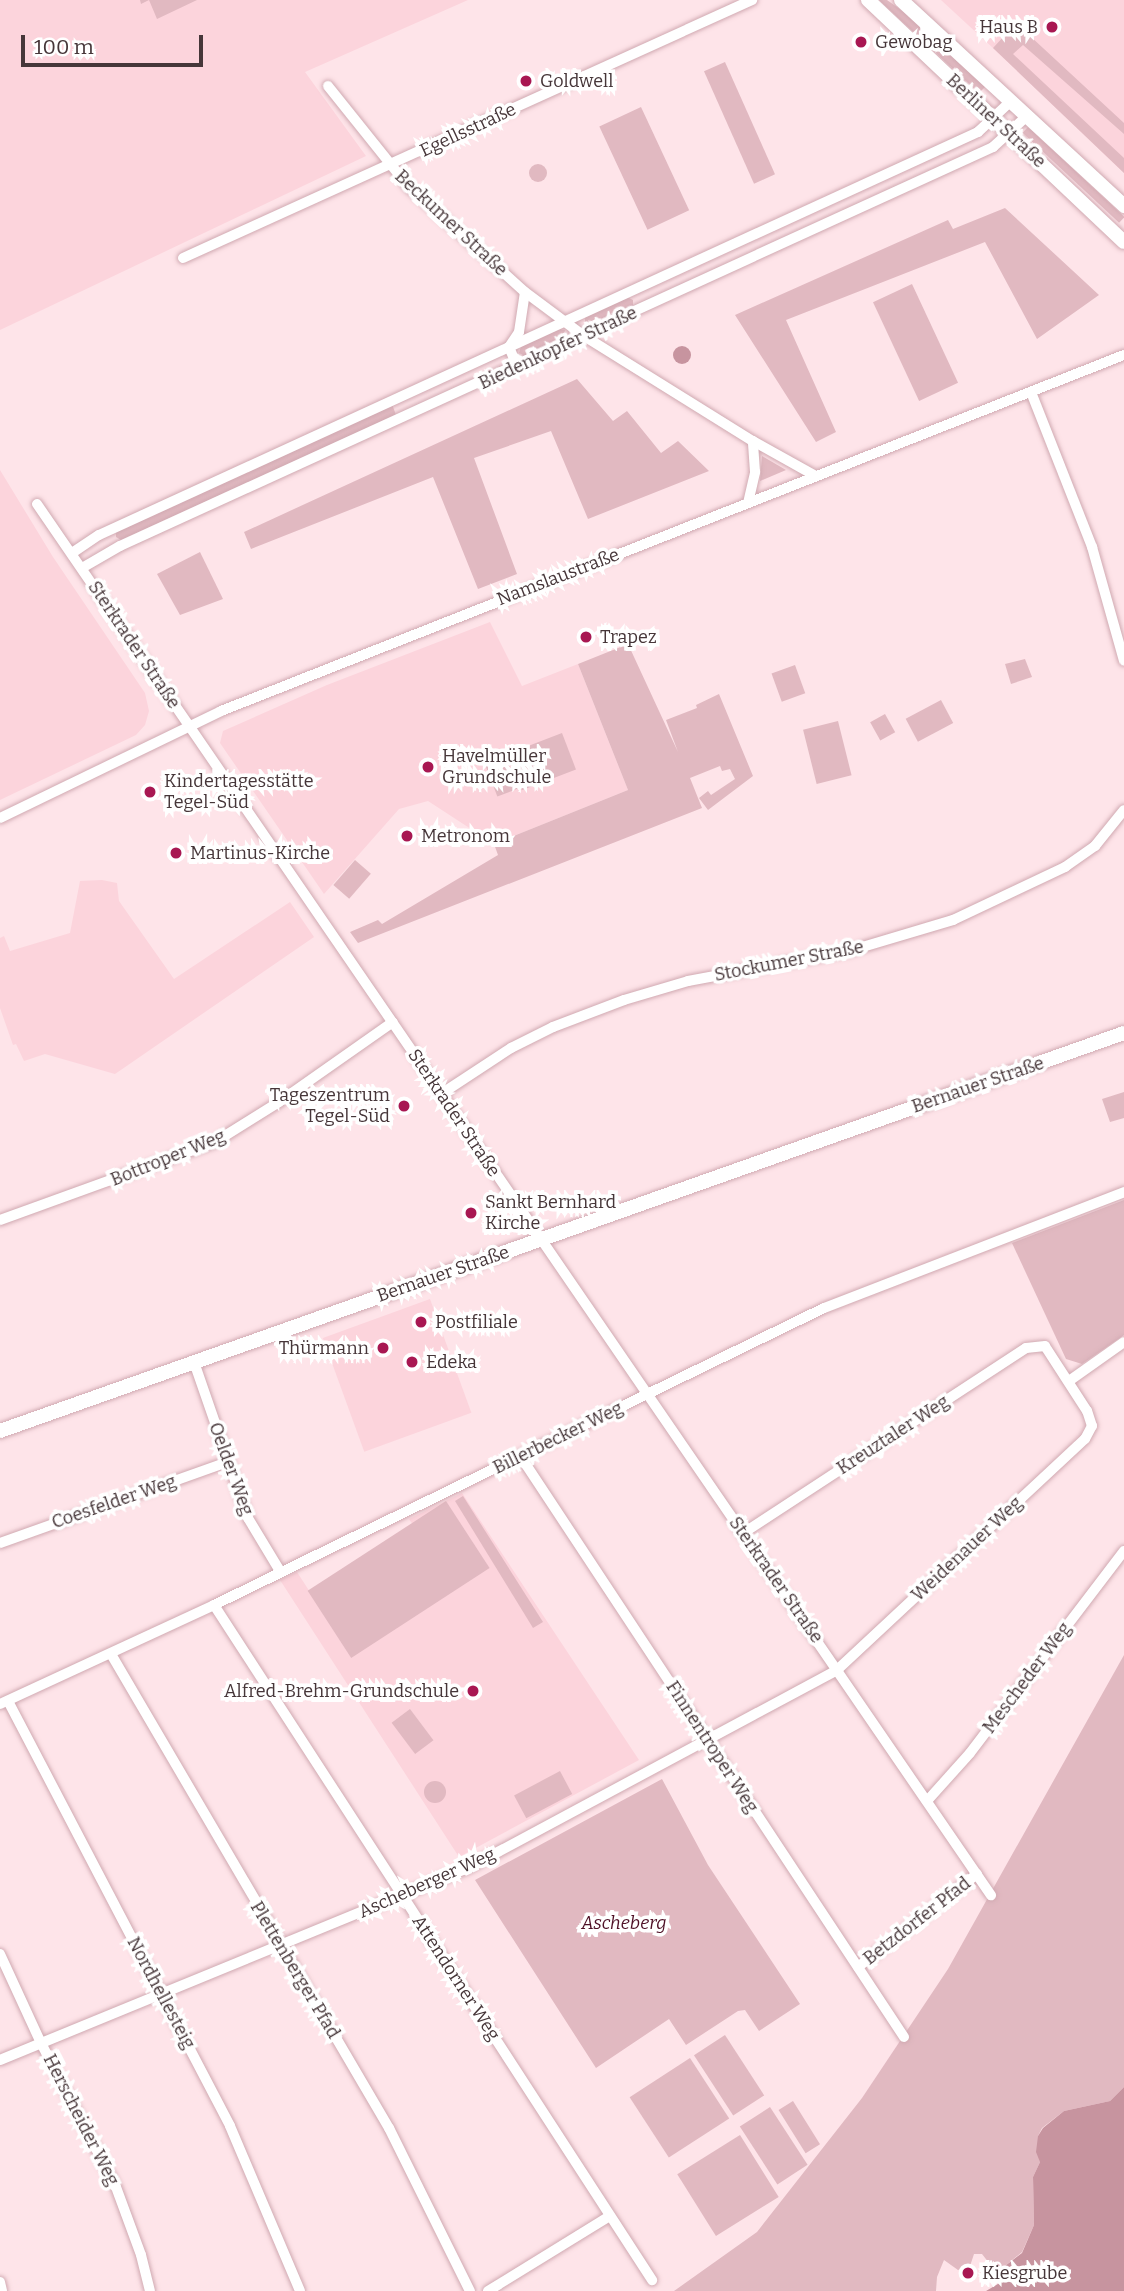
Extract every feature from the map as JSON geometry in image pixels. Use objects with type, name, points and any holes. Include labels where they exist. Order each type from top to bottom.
[{"type":"main road","name":"Berliner Straße","points":[[868,0],[1124,242]]},
{"type":"main road","name":"Berliner Straße","points":[[901,0],[1124,206]]},
{"type":"main road","name":"Bernauer Straße","points":[[0,1431],[1124,1033]]},
{"type":"street","name":"Egellsstraße","points":[[183,258],[752,0]]},
{"type":"street","name":"Beckumer Straße","points":[[328,86],[389,165],[449,226],[525,292],[584,336],[753,441],[816,475]]},
{"type":"street","name":"Biedenkopfer Straße","points":[[72,553],[99,535],[978,132],[1011,101]]},
{"type":"street","name":"Biedenkopfer Straße","points":[[82,568],[120,546],[993,147],[1027,116]]},
{"type":"street","points":[[517,366],[509,347],[519,331],[525,292]]},
{"type":"street","name":"Namslaustraße","points":[[0,818],[264,693],[1124,355]]},
{"type":"street","points":[[1031,392],[1092,548],[1124,661]]},
{"type":"street","points":[[748,503],[755,472],[753,441]]},
{"type":"street","name":"Sterkrader Straße","points":[[37,504],[991,1895]]},
{"type":"street","name":"Stockumer Straße","points":[[440,1094],[511,1048],[553,1027],[624,1000],[688,981],[849,951],[953,920],[1065,867],[1095,846],[1124,810]]},
{"type":"street","name":"Bottroper Weg","points":[[0,1220],[215,1142],[279,1102],[393,1022]]},
{"type":"street","name":"Billerbecker Weg","points":[[4,1703],[214,1605],[850,1297],[1124,1192]]},
{"type":"street","points":[[1069,1381],[1124,1342]]},
{"type":"street","name":"Kreuztaler Weg","points":[[743,1533],[1026,1348],[1045,1346],[1069,1381]]},
{"type":"street","name":"Oelder Weg","points":[[194,1362],[248,1518],[280,1571]]},
{"type":"street","name":"Weidenauer Weg","points":[[837,1670],[1086,1439],[1092,1426],[1087,1411],[1069,1381]]},
{"type":"street","name":"Finnentroper Weg","points":[[521,1457],[904,2037]]},
{"type":"street","name":"Coesfelder Weg","points":[[0,1543],[228,1462]]},
{"type":"street","name":"Mescheder Weg","points":[[927,1801],[970,1753],[1124,1552]]},
{"type":"street","name":"Attendorner Weg","points":[[214,1605],[652,2280]]},
{"type":"street","name":"Plettenberger Pfad","points":[[111,1654],[389,2128],[470,2291]]},
{"type":"street","name":"Ascheberger Weg","points":[[0,2060],[281,1947],[480,1862],[837,1670]]},
{"type":"street","name":"Nordhellesteig","points":[[4,1703],[162,1993],[246,2157],[300,2291]]},
{"type":"street","name":"Betzdorfer Pfad","points":[[858,1967],[977,1874]]},
{"type":"street","name":"Herscheider Weg","points":[[0,1954],[41,2043],[121,2199],[150,2291]]},
{"type":"street","points":[[488,2291],[610,2216]]},
{"type":"street","points":[[0,2282],[2,2291]]},
{"type":"shaded area","points":[[0,0],[468,0],[305,72],[366,156],[0,330]]},
{"type":"shaded area","points":[[941,0],[1124,0],[1124,173],[993,48]]},
{"type":"shaded area","points":[[682,346],[688,349],[691,355],[688,361],[682,364],[676,361],[673,355],[676,349]]},
{"type":"shaded area","points":[[0,470],[53,557],[145,693],[149,711],[145,725],[136,735],[0,800]]},
{"type":"shaded area","name":"Havelmüller Grundschule","points":[[490,622],[522,686],[578,664],[628,790],[494,844],[428,801],[399,809],[324,894],[220,743],[223,731],[327,685]]},
{"type":"shaded area","points":[[102,880],[117,883],[119,901],[174,979],[290,902],[314,937],[115,1074],[45,1054],[24,1061],[16,1044],[13,1045],[0,1008],[0,938],[4,936],[10,951],[70,933],[80,881]]},
{"type":"shaded area","points":[[430,1299],[471,1413],[364,1452],[323,1338]]},
{"type":"shaded area","name":"Alfred-Brehm-Grundschule","points":[[462,1493],[639,1760],[459,1857],[280,1580],[297,1572],[341,1640],[417,1604],[454,1586],[409,1519]]},
{"type":"shaded area","points":[[1124,2087],[1124,2291],[986,2291],[1003,2281],[1005,2266],[1022,2253],[1034,2225],[1033,2177],[1040,2162],[1036,2152],[1038,2136],[1043,2128],[1064,2111],[1110,2101]]},
{"type":"green space","points":[[149,0],[197,0],[157,19]]},
{"type":"green space","points":[[879,0],[887,0],[908,15],[985,87],[979,93]]},
{"type":"green space","points":[[1016,23],[1124,123],[1124,134],[1023,45],[1013,54],[1124,158],[1124,173],[993,48]]},
{"type":"green space","points":[[725,62],[775,174],[754,184],[704,71]]},
{"type":"green space","points":[[641,107],[689,210],[647,230],[599,126]]},
{"type":"green space","points":[[1028,127],[1124,217],[1119,223],[1023,133]]},
{"type":"green space","points":[[534,164],[542,164],[547,173],[545,180],[534,182],[529,177],[529,169]]},
{"type":"green space","points":[[1005,208],[1099,295],[1037,339],[985,242],[786,320],[836,432],[816,442],[735,315],[948,220],[953,229]]},
{"type":"green space","points":[[912,284],[958,383],[919,401],[873,302]]},
{"type":"green space","points":[[627,297],[633,300],[633,307],[590,326],[585,324],[585,317]]},
{"type":"green space","points":[[559,329],[565,330],[563,339],[525,356],[519,353],[521,346]]},
{"type":"green space","points":[[577,379],[613,421],[627,411],[661,453],[678,441],[709,471],[588,519],[551,431],[474,458],[517,574],[478,589],[433,477],[251,549],[244,532]]},
{"type":"green space","points":[[392,404],[396,415],[121,540],[116,537],[116,531]]},
{"type":"green space","points":[[762,456],[786,470],[760,481]]},
{"type":"green space","points":[[200,552],[223,599],[180,615],[157,574]]},
{"type":"green space","points":[[628,644],[678,752],[666,720],[697,708],[696,705],[719,694],[753,776],[708,810],[699,798],[708,791],[711,795],[735,779],[730,769],[722,771],[720,766],[690,778],[702,808],[358,943],[350,932],[378,920],[382,924],[498,855],[494,844],[628,790],[578,664]]},
{"type":"green space","points":[[1025,659],[1032,677],[1011,684],[1005,664]]},
{"type":"green space","points":[[795,665],[805,693],[782,702],[772,674]]},
{"type":"green space","points":[[941,700],[953,723],[918,742],[906,719]]},
{"type":"green space","points":[[885,714],[895,732],[880,741],[870,722]]},
{"type":"green space","points":[[838,721],[852,775],[817,784],[803,730]]},
{"type":"green space","points":[[562,733],[576,769],[522,790],[508,754]]},
{"type":"green space","points":[[505,755],[518,789],[497,796],[484,763]]},
{"type":"green space","points":[[355,860],[371,874],[349,899],[333,885]]},
{"type":"green space","points":[[1124,1092],[1124,1118],[1110,1122],[1102,1099]]},
{"type":"green space","points":[[1124,1200],[1124,1335],[1082,1364],[1066,1359],[1012,1243]]},
{"type":"green space","points":[[463,1496],[543,1622],[533,1628],[455,1501]]},
{"type":"green space","points":[[446,1501],[490,1568],[351,1658],[308,1591]]},
{"type":"green space","points":[[1124,1655],[1124,2087],[1110,2101],[1064,2111],[1042,2128],[1038,2136],[1040,2162],[1033,2177],[1034,2225],[1022,2252],[1005,2266],[1003,2281],[982,2254],[974,2254],[970,2266],[958,2270],[944,2260],[937,2277],[936,2291],[674,2291],[757,2232],[862,2098],[948,1969]]},
{"type":"green space","points":[[410,1709],[433,1740],[415,1754],[392,1723]]},
{"type":"green space","points":[[560,1771],[572,1794],[526,1818],[514,1795]]},
{"type":"green space","name":"Ascheberg","points":[[662,1779],[708,1865],[800,2004],[759,2031],[745,2010],[738,2011],[686,2045],[669,2019],[596,2068],[475,1880]]},
{"type":"green space","points":[[435,1781],[443,1784],[446,1792],[443,1800],[435,1803],[427,1800],[424,1792],[427,1784]]},
{"type":"green space","points":[[725,2035],[764,2095],[733,2116],[694,2055]]},
{"type":"green space","points":[[690,2058],[729,2118],[669,2158],[630,2097]]},
{"type":"green space","points":[[793,2101],[820,2144],[806,2153],[779,2110]]},
{"type":"green space","points":[[770,2107],[808,2165],[777,2184],[740,2127]]},
{"type":"green space","points":[[740,2135],[779,2197],[716,2236],[677,2174]]},
{"type":"place","name":"Haus B","points":[[1052,27]]},
{"type":"place","name":"Gewobag","points":[[861,42]]},
{"type":"place","name":"Goldwell","points":[[526,81]]},
{"type":"place","name":"Trapez","points":[[586,637]]},
{"type":"place","name":"Havelmüller Grundschule","points":[[428,767]]},
{"type":"place","name":"Kindertagesstätte Tegel-Süd","points":[[150,792]]},
{"type":"place","name":"Metronom","points":[[407,836]]},
{"type":"place","name":"Martinus-Kirche","points":[[176,853]]},
{"type":"place","name":"Tageszentrum Tegel-Süd","points":[[404,1106]]},
{"type":"place","name":"Sankt Bernhard Kirche","points":[[471,1213]]},
{"type":"place","name":"Postfiliale","points":[[421,1322]]},
{"type":"place","name":"Thürmann","points":[[383,1348]]},
{"type":"place","name":"Edeka","points":[[412,1362]]},
{"type":"place","name":"Alfred-Brehm-Grundschule","points":[[473,1691]]},
{"type":"place","name":"Kiesgrube","points":[[968,2273]]}]
